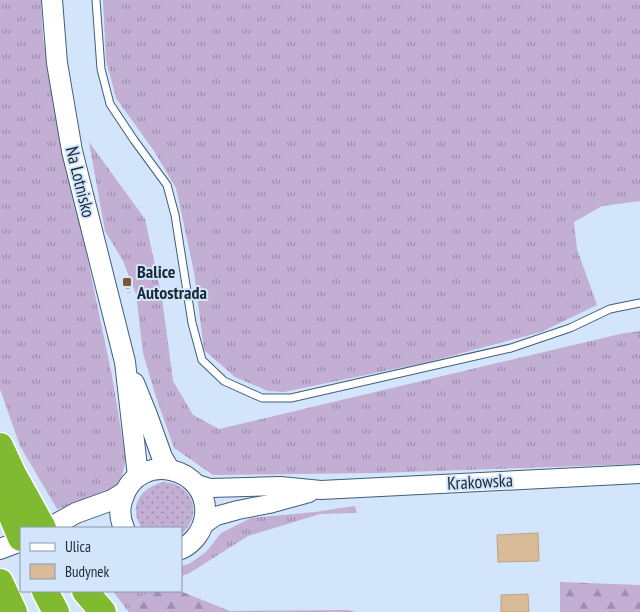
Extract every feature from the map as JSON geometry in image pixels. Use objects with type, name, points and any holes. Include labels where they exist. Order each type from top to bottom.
[{"type":"highway","points":[[0,446],[6,481],[20,536]]},
{"type":"highway","points":[[6,481],[42,527]]},
{"type":"highway","points":[[0,582],[14,612]]},
{"type":"highway","points":[[87,592],[103,612]]},
{"type":"main road","name":"Na Lotnisko","points":[[52,0],[58,63],[72,151],[125,362],[138,476]]},
{"type":"main road","name":"Na Lotnisko","points":[[125,362],[162,457],[170,469]]},
{"type":"main road","points":[[52,527],[76,513],[112,500],[124,492],[138,476],[144,473],[156,469],[170,469],[183,474],[194,483],[204,502],[205,514],[203,525],[196,538],[182,548]]},
{"type":"main road","points":[[124,492],[120,515],[124,527]]},
{"type":"main road","points":[[0,549],[20,540]]},
{"type":"street","name":"Krakowska","points":[[194,483],[210,488],[280,486],[321,490],[640,474]]},
{"type":"street","name":"Krakowska","points":[[203,525],[216,516],[321,490]]},
{"type":"lane","points":[[96,0],[101,69],[110,104],[167,185],[175,214],[192,323],[202,360],[224,381],[262,398],[291,398],[510,348],[570,328],[610,309],[640,303]]},
{"type":"path","points":[[125,278],[130,295]]},
{"type":"green space","points":[[0,0],[41,0],[43,38],[112,376],[126,460],[120,483],[105,496],[57,509],[20,446],[0,389]]},
{"type":"green space","points":[[103,0],[640,0],[640,201],[602,206],[574,222],[577,249],[597,305],[541,332],[428,362],[284,392],[268,391],[235,377],[204,350],[194,272],[176,188],[154,151],[116,98],[106,60]]},
{"type":"green space","points":[[89,142],[145,219],[162,298],[173,381],[193,415],[219,429],[620,334],[640,331],[640,464],[377,473],[213,475],[174,448],[143,353],[136,294],[123,261],[105,231]]},
{"type":"green space","points":[[164,482],[174,484],[181,487],[188,494],[193,506],[193,512],[190,524],[182,533],[182,527],[142,527],[136,513],[136,506],[143,493]]},
{"type":"green space","points":[[355,506],[357,513],[320,514],[248,536],[188,574],[182,576],[182,566],[189,564],[206,552],[221,533],[251,518]]},
{"type":"green space","points":[[560,582],[640,585],[640,612],[560,612]]},
{"type":"green space","points":[[114,592],[148,592],[127,610]]},
{"type":"green space","points":[[148,592],[182,592],[230,611],[348,610],[356,612],[129,612],[127,610]]},
{"type":"building","points":[[538,533],[539,561],[498,562],[497,535]]},
{"type":"building","points":[[528,594],[529,612],[501,612],[501,595]]},
{"type":"place","name":"Balice Autostrada","points":[[127,282]]}]
